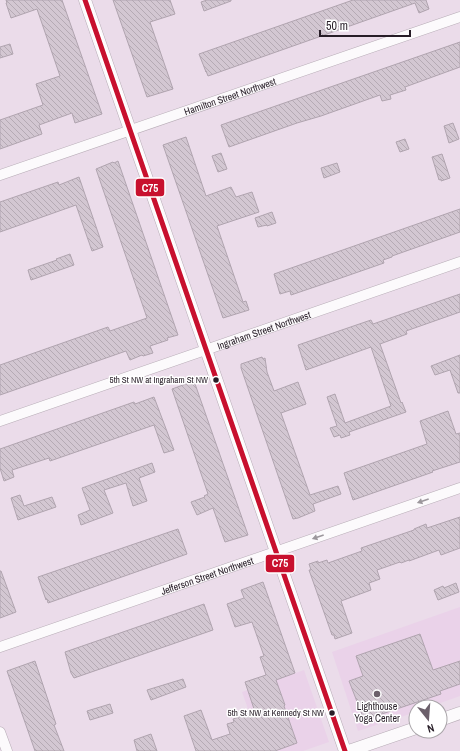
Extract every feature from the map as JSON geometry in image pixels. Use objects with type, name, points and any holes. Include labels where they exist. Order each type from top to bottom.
[{"type":"street","points":[[86,0],[345,751]]},
{"type":"street","name":"Hamilton Street Northwest","points":[[0,175],[460,17]]},
{"type":"street","name":"Ingraham Street Northwest","points":[[0,422],[460,262]]},
{"type":"street","name":"Jefferson Street Northwest","points":[[0,647],[460,488]]},
{"type":"street","points":[[448,717],[460,713]]},
{"type":"street","points":[[349,751],[408,731]]},
{"type":"street","points":[[0,732],[7,751]]},
{"type":"shaded area","points":[[460,607],[460,696],[448,700],[448,699],[408,699],[408,715],[358,731],[332,652]]},
{"type":"shaded area","points":[[304,670],[329,742],[303,751],[263,751],[242,692]]},
{"type":"building","points":[[6,0],[62,0],[102,114],[75,123],[72,113],[39,125],[42,134],[0,149],[0,120],[43,105],[36,84],[60,76],[37,9],[11,18]]},
{"type":"building","points":[[113,0],[170,0],[175,14],[150,22],[173,89],[147,97]]},
{"type":"building","points":[[207,0],[231,1],[204,11],[201,2]]},
{"type":"building","points":[[353,0],[426,0],[429,9],[419,13],[415,3],[208,76],[199,54]]},
{"type":"building","points":[[460,42],[460,67],[405,87],[406,90],[390,95],[391,99],[382,101],[380,95],[229,147],[221,125]]},
{"type":"building","points":[[10,44],[13,54],[0,58],[0,47]]},
{"type":"building","points":[[453,123],[459,139],[449,143],[444,126]]},
{"type":"building","points":[[186,137],[206,196],[231,187],[236,197],[252,192],[259,212],[217,226],[243,302],[246,301],[249,310],[223,318],[163,145]]},
{"type":"building","points":[[405,139],[409,149],[400,152],[396,142]]},
{"type":"building","points":[[221,153],[227,169],[218,172],[212,156]]},
{"type":"building","points":[[442,154],[450,178],[441,181],[441,179],[439,180],[432,157]]},
{"type":"building","points":[[118,161],[178,335],[167,338],[168,340],[150,346],[153,353],[142,355],[130,360],[126,351],[0,395],[0,365],[108,327],[110,331],[147,318],[96,169]]},
{"type":"building","points":[[337,163],[340,172],[324,178],[321,168]]},
{"type":"building","points":[[79,177],[103,247],[92,251],[76,205],[0,232],[0,202],[58,182],[59,185]]},
{"type":"building","points":[[460,209],[460,232],[392,256],[383,260],[384,263],[338,279],[291,295],[290,291],[280,294],[274,274]]},
{"type":"building","points":[[272,212],[276,223],[258,227],[255,218]]},
{"type":"building","points":[[70,254],[74,265],[31,280],[28,270]]},
{"type":"building","points":[[460,294],[460,312],[406,331],[407,334],[380,344],[401,403],[402,402],[406,412],[349,432],[350,435],[341,438],[340,435],[334,437],[330,428],[337,426],[327,397],[335,394],[345,423],[391,406],[371,347],[306,370],[298,345],[371,320],[373,324]]},
{"type":"building","points":[[460,355],[460,393],[458,393],[450,370],[435,375],[431,366]]},
{"type":"building","points":[[262,357],[263,359],[265,358],[267,372],[274,391],[298,382],[306,404],[281,413],[310,495],[338,486],[341,494],[313,504],[315,511],[298,518],[293,519],[241,368],[241,364]]},
{"type":"building","points":[[194,381],[248,535],[225,542],[213,508],[197,515],[191,502],[205,497],[204,496],[208,494],[172,389]]},
{"type":"building","points":[[154,397],[174,450],[164,453],[154,425],[50,461],[49,458],[12,470],[14,477],[4,481],[0,468],[0,449],[134,402],[135,404]]},
{"type":"building","points":[[448,411],[456,434],[460,433],[460,462],[353,500],[344,473],[427,444],[420,421]]},
{"type":"building","points":[[152,463],[155,472],[139,478],[147,501],[133,506],[126,483],[104,490],[113,513],[81,525],[78,515],[90,510],[82,488]]},
{"type":"building","points":[[20,495],[24,506],[52,497],[56,507],[18,520],[11,498]]},
{"type":"building","points":[[460,517],[460,548],[441,555],[439,550],[409,561],[400,562],[377,570],[380,579],[369,583],[371,590],[341,601],[352,633],[335,639],[334,635],[332,635],[309,570],[311,570],[309,564],[327,560],[328,563],[362,551],[361,548],[414,530],[426,524],[427,528]]},
{"type":"building","points":[[178,529],[187,554],[48,603],[47,599],[46,600],[38,577]]},
{"type":"building","points":[[0,571],[16,612],[0,618]]},
{"type":"building","points":[[263,582],[295,673],[276,680],[297,743],[275,751],[196,751],[184,716],[201,710],[212,740],[230,734],[227,724],[234,722],[233,719],[255,712],[245,682],[266,675],[260,657],[264,656],[252,622],[235,627],[227,604],[244,598],[241,590]]},
{"type":"building","points":[[456,583],[459,592],[438,600],[434,590]]},
{"type":"building","points":[[204,604],[213,630],[74,678],[71,673],[65,652]]},
{"type":"building","points":[[420,634],[433,670],[460,661],[460,684],[440,691],[441,694],[426,699],[408,699],[408,705],[367,719],[363,717],[349,681],[363,676],[356,656]]},
{"type":"building","points":[[35,661],[56,724],[54,725],[64,751],[35,751],[7,671]]},
{"type":"building","points":[[183,679],[186,687],[151,700],[147,690]]},
{"type":"building","points":[[110,704],[113,713],[90,720],[87,711]]},
{"type":"building","points":[[151,734],[157,751],[137,751],[134,740]]},
{"type":"transit line","name":"C75","points":[[85,0],[345,751]]},
{"type":"place","name":"5th St NW at Ingraham St NW","points":[[216,380]]},
{"type":"place","name":"Lighthouse Yoga Center","points":[[377,694]]},
{"type":"place","name":"5th St NW at Kennedy St NW","points":[[332,713]]}]
